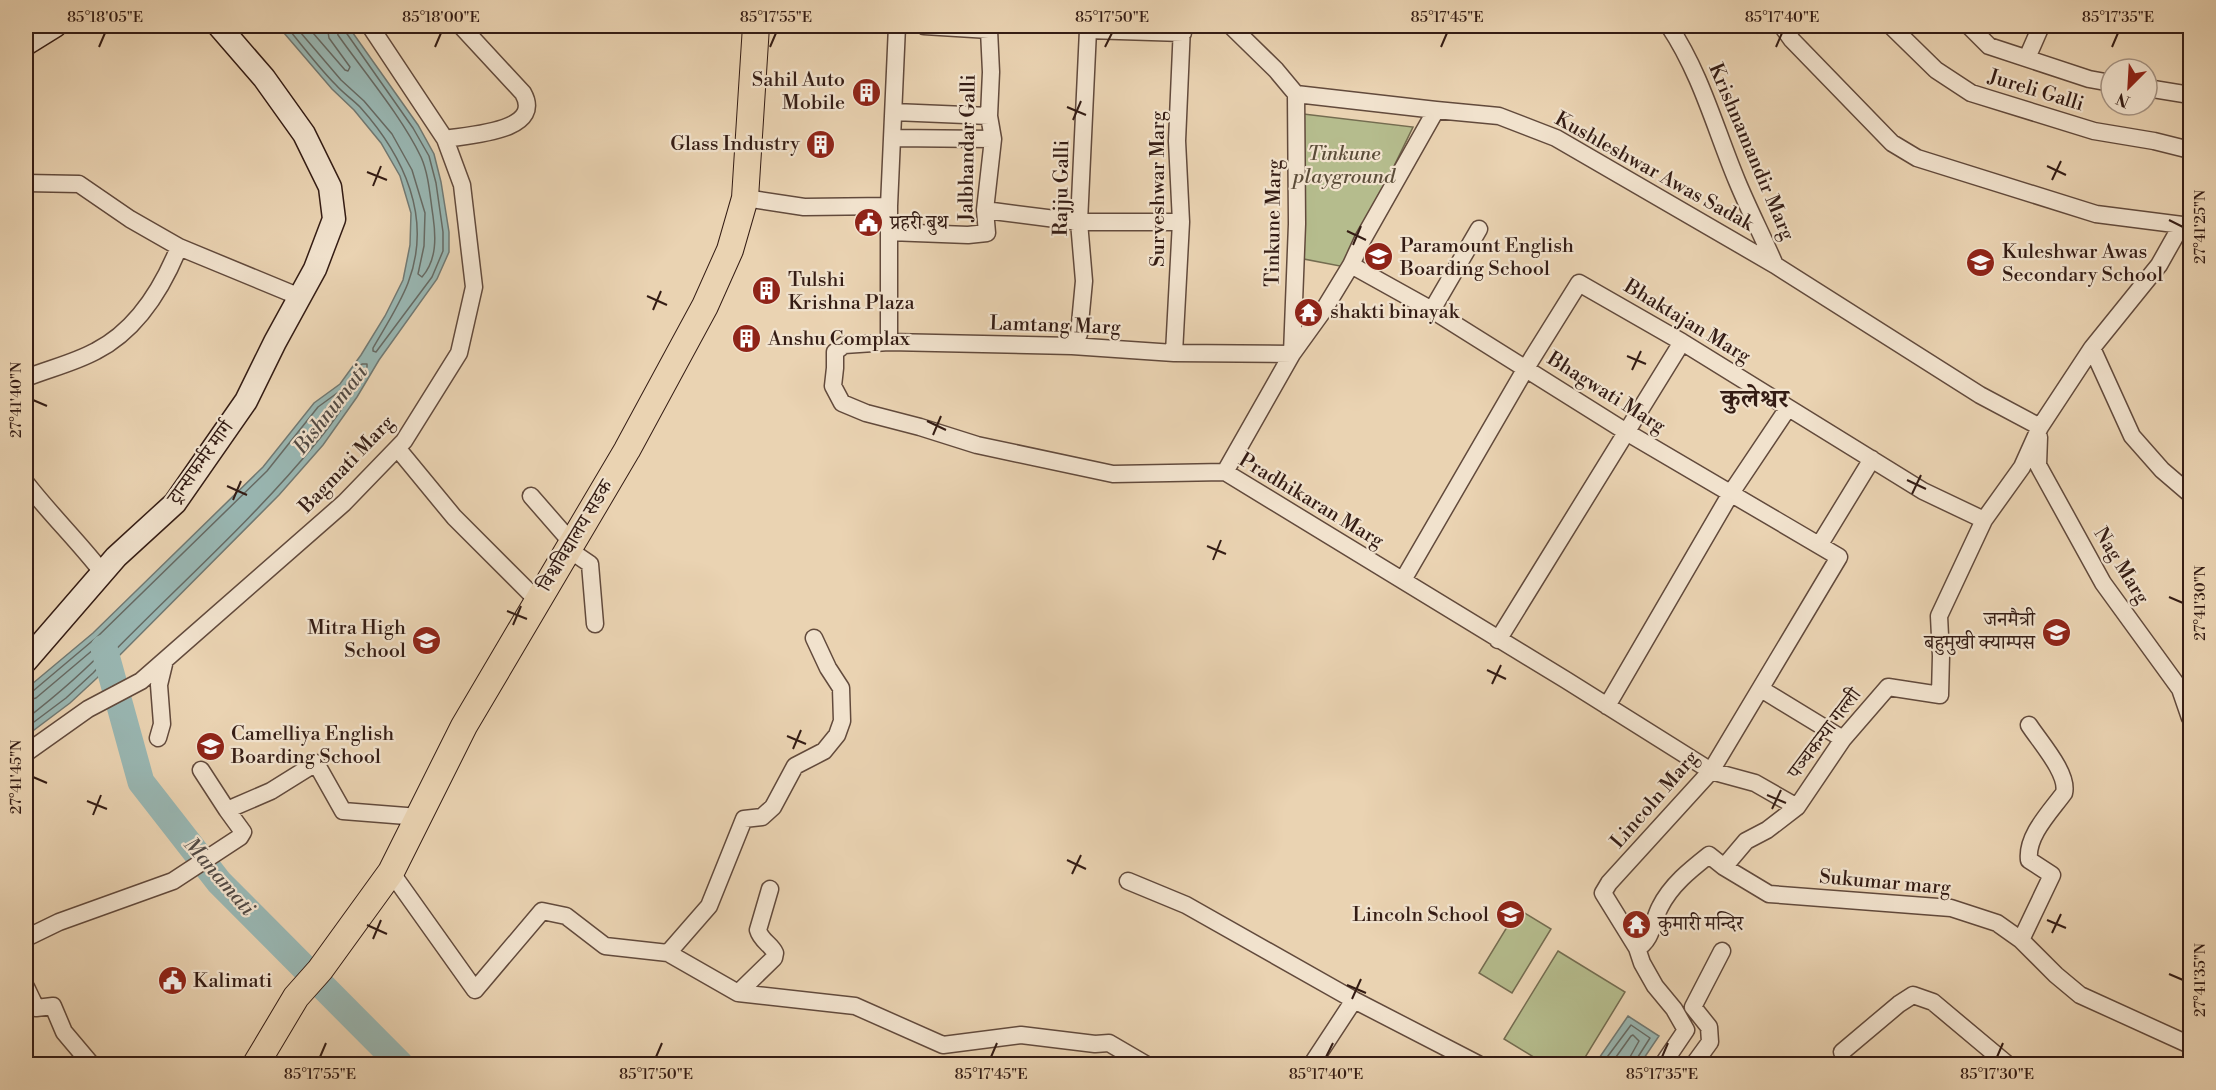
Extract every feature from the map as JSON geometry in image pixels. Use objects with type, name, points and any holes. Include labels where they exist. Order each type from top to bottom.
[{"type":"main road","points":[[26,44],[55,26]]},
{"type":"main road","name":"ट्रान्सफर्मर मार्ग","points":[[26,661],[116,557],[175,503],[246,401],[315,269],[334,219],[330,187],[304,134],[264,78],[219,26]]},
{"type":"main road","name":"विश्वविद्यालय सडक","points":[[256,1065],[296,997],[320,970],[391,872],[464,726],[627,450],[705,306],[730,250],[745,198],[756,26]]},
{"type":"street","name":"Bagmati Marg","points":[[26,753],[88,709],[141,681],[344,503],[398,449],[459,353],[474,287],[462,185],[445,139],[370,26]]},
{"type":"street","points":[[445,139],[499,131],[523,117],[527,107],[525,95],[461,26]]},
{"type":"street","points":[[889,342],[889,206],[897,26]]},
{"type":"street","name":"Jalbhandar Galli","points":[[889,232],[968,235],[987,233],[985,210],[993,139],[989,116],[991,72],[989,30],[924,26]]},
{"type":"street","points":[[1231,26],[1276,70],[1296,94]]},
{"type":"street","name":"Krishnamandir Marg","points":[[1669,26],[1686,52],[1702,88],[1737,182],[1775,265]]},
{"type":"street","points":[[1782,26],[1792,40],[1892,143],[1917,158],[2096,214],[2186,226]]},
{"type":"street","name":"Jureli Galli","points":[[1891,26],[1936,70],[1971,93],[2094,131],[2154,141],[2190,150]]},
{"type":"street","points":[[1969,26],[1989,46],[2099,81]]},
{"type":"street","points":[[2027,58],[2041,26]]},
{"type":"street","name":"Rajju Galli","points":[[1072,346],[1079,334],[1083,289],[1082,242],[1079,222],[1088,30],[1183,29]]},
{"type":"street","name":"Surveshwar Marg","points":[[1174,353],[1181,222],[1177,141],[1183,29]]},
{"type":"street","points":[[2159,90],[2190,94]]},
{"type":"street","name":"Kushleshwar Awas Sadak","points":[[1296,94],[1499,116],[1556,138],[1775,265],[1980,395],[2040,427]]},
{"type":"street","name":"Tinkune Marg","points":[[1292,354],[1297,224],[1296,94]]},
{"type":"street","name":"Tinkune Marg","points":[[1225,472],[1292,354],[1323,311],[1351,265],[1363,239],[1436,110]]},
{"type":"street","points":[[894,112],[989,116]]},
{"type":"street","points":[[892,138],[993,139]]},
{"type":"street","points":[[26,183],[79,184],[130,219],[179,247],[300,297]]},
{"type":"street","points":[[745,198],[804,207],[889,206]]},
{"type":"street","points":[[985,210],[1079,222],[1181,222]]},
{"type":"street","name":"पञ्चकन्या गल्ली","points":[[1724,867],[1746,842],[1767,830],[1797,807],[1843,739],[1888,687],[1940,695],[1939,616],[1984,520],[2022,467],[2040,427],[2092,348],[2159,265],[2186,226]]},
{"type":"street","points":[[1432,310],[1479,229]]},
{"type":"street","points":[[26,378],[95,352],[117,338],[139,316],[166,278],[179,247]]},
{"type":"street","name":"Bhagwati Marg","points":[[1351,265],[1432,310],[1628,433],[1839,557]]},
{"type":"street","name":"Bhaktajan Marg","points":[[1526,368],[1579,283],[1682,342],[1923,491],[1984,520]]},
{"type":"street","name":"Lamtang Marg","points":[[836,368],[835,352],[844,345],[889,342],[1072,346],[1174,353],[1292,354]]},
{"type":"street","points":[[1498,640],[1628,433],[1682,342]]},
{"type":"street","points":[[2092,348],[2132,435],[2162,470],[2190,494]]},
{"type":"street","name":"Pradhikaran Marg","points":[[836,368],[833,386],[842,403],[977,445],[1113,474],[1225,472],[1711,771],[1755,783],[1797,807]]},
{"type":"street","points":[[1403,580],[1526,368]]},
{"type":"street","points":[[1607,706],[1731,493],[1788,408]]},
{"type":"street","name":"Nag Marg","points":[[2040,427],[2038,465],[2103,583],[2180,689],[2190,718]]},
{"type":"street","points":[[398,449],[454,517],[538,601]]},
{"type":"street","points":[[1820,544],[1872,459]]},
{"type":"street","points":[[26,483],[102,572]]},
{"type":"street","points":[[531,496],[570,546],[590,564],[596,624]]},
{"type":"street","name":"Lincoln Marg","points":[[1663,1065],[1686,1030],[1674,1009],[1655,986],[1636,948],[1603,893],[1711,771],[1839,557]]},
{"type":"street","points":[[668,953],[710,906],[744,819],[762,816],[767,812],[795,766],[824,751],[837,735],[843,721],[841,688],[828,668],[814,638]]},
{"type":"street","points":[[158,738],[162,724],[159,685],[165,660]]},
{"type":"street","points":[[1761,689],[1843,739]]},
{"type":"street","points":[[2021,940],[2052,875],[2029,860],[2028,849],[2036,833],[2064,793],[2066,786],[2063,775],[2029,725]]},
{"type":"street","points":[[227,810],[271,791],[316,763],[343,811],[419,817]]},
{"type":"street","points":[[26,938],[59,922],[173,881],[209,859],[242,834],[243,832],[201,770]]},
{"type":"street","name":"Sukumar marg","points":[[1636,948],[1642,945],[1647,938],[1660,906],[1683,875],[1709,855],[1724,867],[1769,894],[1951,908],[1997,923],[2021,940],[2080,995],[2190,1045]]},
{"type":"street","points":[[391,872],[475,990],[542,911],[566,916],[605,946],[668,953],[738,993],[855,1006],[943,1045],[1021,1035],[1095,1044],[1109,1043],[1145,1065]]},
{"type":"street","points":[[1128,881],[1186,905],[1354,1000],[1478,1065]]},
{"type":"street","points":[[738,993],[774,958],[776,953],[760,936],[758,930],[770,889]]},
{"type":"street","points":[[1694,1065],[1710,1042],[1709,1027],[1694,1007],[1722,951]]},
{"type":"street","points":[[26,987],[36,1008],[53,1006],[64,1032],[91,1065]]},
{"type":"street","points":[[1842,1052],[1913,995],[1933,1002],[2007,1065]]},
{"type":"street","points":[[1312,1065],[1354,1000]]},
{"type":"green space","name":"Tinkune playground","points":[[1295,113],[1413,127],[1345,267],[1304,259]]},
{"type":"green space","points":[[1518,909],[1551,929],[1512,993],[1479,973]]},
{"type":"green space","points":[[1558,951],[1625,992],[1581,1064],[1545,1064],[1504,1039]]},
{"type":"water","name":"Bishnumati","points":[[278,26],[348,26],[418,125],[434,154],[449,232],[449,252],[437,279],[379,360],[357,397],[323,445],[279,495],[97,678],[70,703],[26,736],[26,689],[93,633],[263,467],[314,403],[340,384],[385,316],[403,280],[410,245],[411,213],[400,176],[381,143]]},
{"type":"water","points":[[1628,1016],[1659,1036],[1640,1064],[1595,1064]]},
{"type":"waterway","name":"Manamati","points":[[104,648],[141,782],[219,882],[400,1064]]},
{"type":"place","name":"Sahil Auto Mobile","points":[[866,92]]},
{"type":"place","name":"Glass Industry","points":[[821,144]]},
{"type":"place","name":"प्रहरी बुथ","points":[[869,223]]},
{"type":"place","name":"Paramount English Boarding School","points":[[1379,257]]},
{"type":"place","name":"Kuleshwar Awas Secondary School","points":[[1981,263]]},
{"type":"place","name":"Tulshi Krishna Plaza","points":[[767,291]]},
{"type":"place","name":"shakti binayak","points":[[1309,312]]},
{"type":"place","name":"Anshu Complax","points":[[747,339]]},
{"type":"place","name":"जनमैत्री बहुमुखी क्याम्पस","points":[[2056,632]]},
{"type":"place","name":"Mitra High School","points":[[427,640]]},
{"type":"place","name":"Camelliya English Boarding School","points":[[210,746]]},
{"type":"place","name":"Lincoln School","points":[[1510,915]]},
{"type":"place","name":"कुमारी मन्दिर","points":[[1637,924]]},
{"type":"place","name":"Kalimati","points":[[172,981]]},
{"type":"district","name":"कुलेश्वर","points":[[1755,399]]}]
